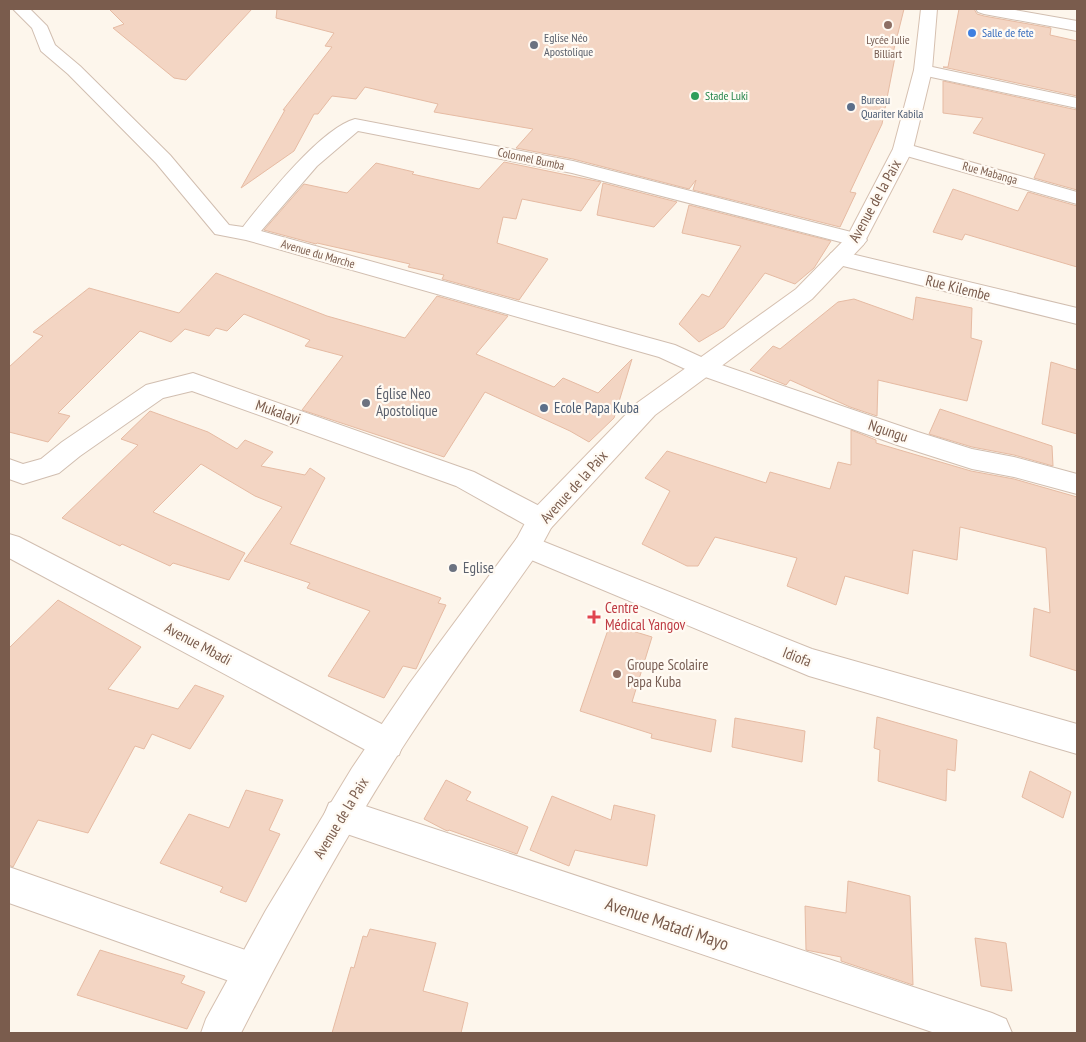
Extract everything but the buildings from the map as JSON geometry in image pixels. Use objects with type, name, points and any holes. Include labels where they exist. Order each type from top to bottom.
[{"type":"street","name":"Avenue du Marche","points":[[21,9],[31,17],[44,33],[47,47],[74,70],[97,96],[163,159],[222,230],[248,234],[615,336],[667,351],[702,367]]},
{"type":"street","name":"Avenue de la Paix","points":[[220,1033],[252,970],[341,815],[387,744],[527,546],[541,520],[646,409],[804,294],[847,249],[903,149],[924,70],[929,9]]},
{"type":"street","points":[[984,9],[1077,26]]},
{"type":"street","points":[[924,70],[1077,103]]},
{"type":"street","name":"Colonnel Bumba","points":[[248,234],[305,164],[333,139],[356,125],[574,167],[847,249]]},
{"type":"street","name":"Rue Mabanga","points":[[903,149],[1077,198]]},
{"type":"street","name":"Rue Kilembe","points":[[847,249],[1077,316]]},
{"type":"street","name":"Ngungu","points":[[702,367],[972,459],[1014,467],[1077,484]]},
{"type":"street","name":"Mukalayi","points":[[16,472],[50,466],[71,449],[155,391],[193,382],[465,479],[541,520]]},
{"type":"street","name":"Avenue Mbadi","points":[[9,544],[387,744]]},
{"type":"street","name":"Idiofa","points":[[527,546],[809,662],[1077,739]]},
{"type":"street","name":"Avenue Matadi Mayo","points":[[341,815],[992,1033]]},
{"type":"street","points":[[9,885],[252,970]]},
{"type":"place","name":"Lycée Julie Billiart","points":[[888,25]]},
{"type":"place","name":"Salle de fete","points":[[972,33]]},
{"type":"place","name":"Eglise Néo Apostolique","points":[[534,45]]},
{"type":"place","name":"Stade Luki","points":[[695,96]]},
{"type":"place","name":"Bureau Quariter Kabila","points":[[851,107]]},
{"type":"place","name":"Église Neo Apostolique","points":[[366,403]]},
{"type":"place","name":"Ecole Papa Kuba","points":[[544,408]]},
{"type":"place","name":"Eglise","points":[[453,568]]},
{"type":"place","name":"Centre Médical Yangov","points":[[594,617]]},
{"type":"place","name":"Groupe Scolaire Papa Kuba","points":[[617,674]]}]
